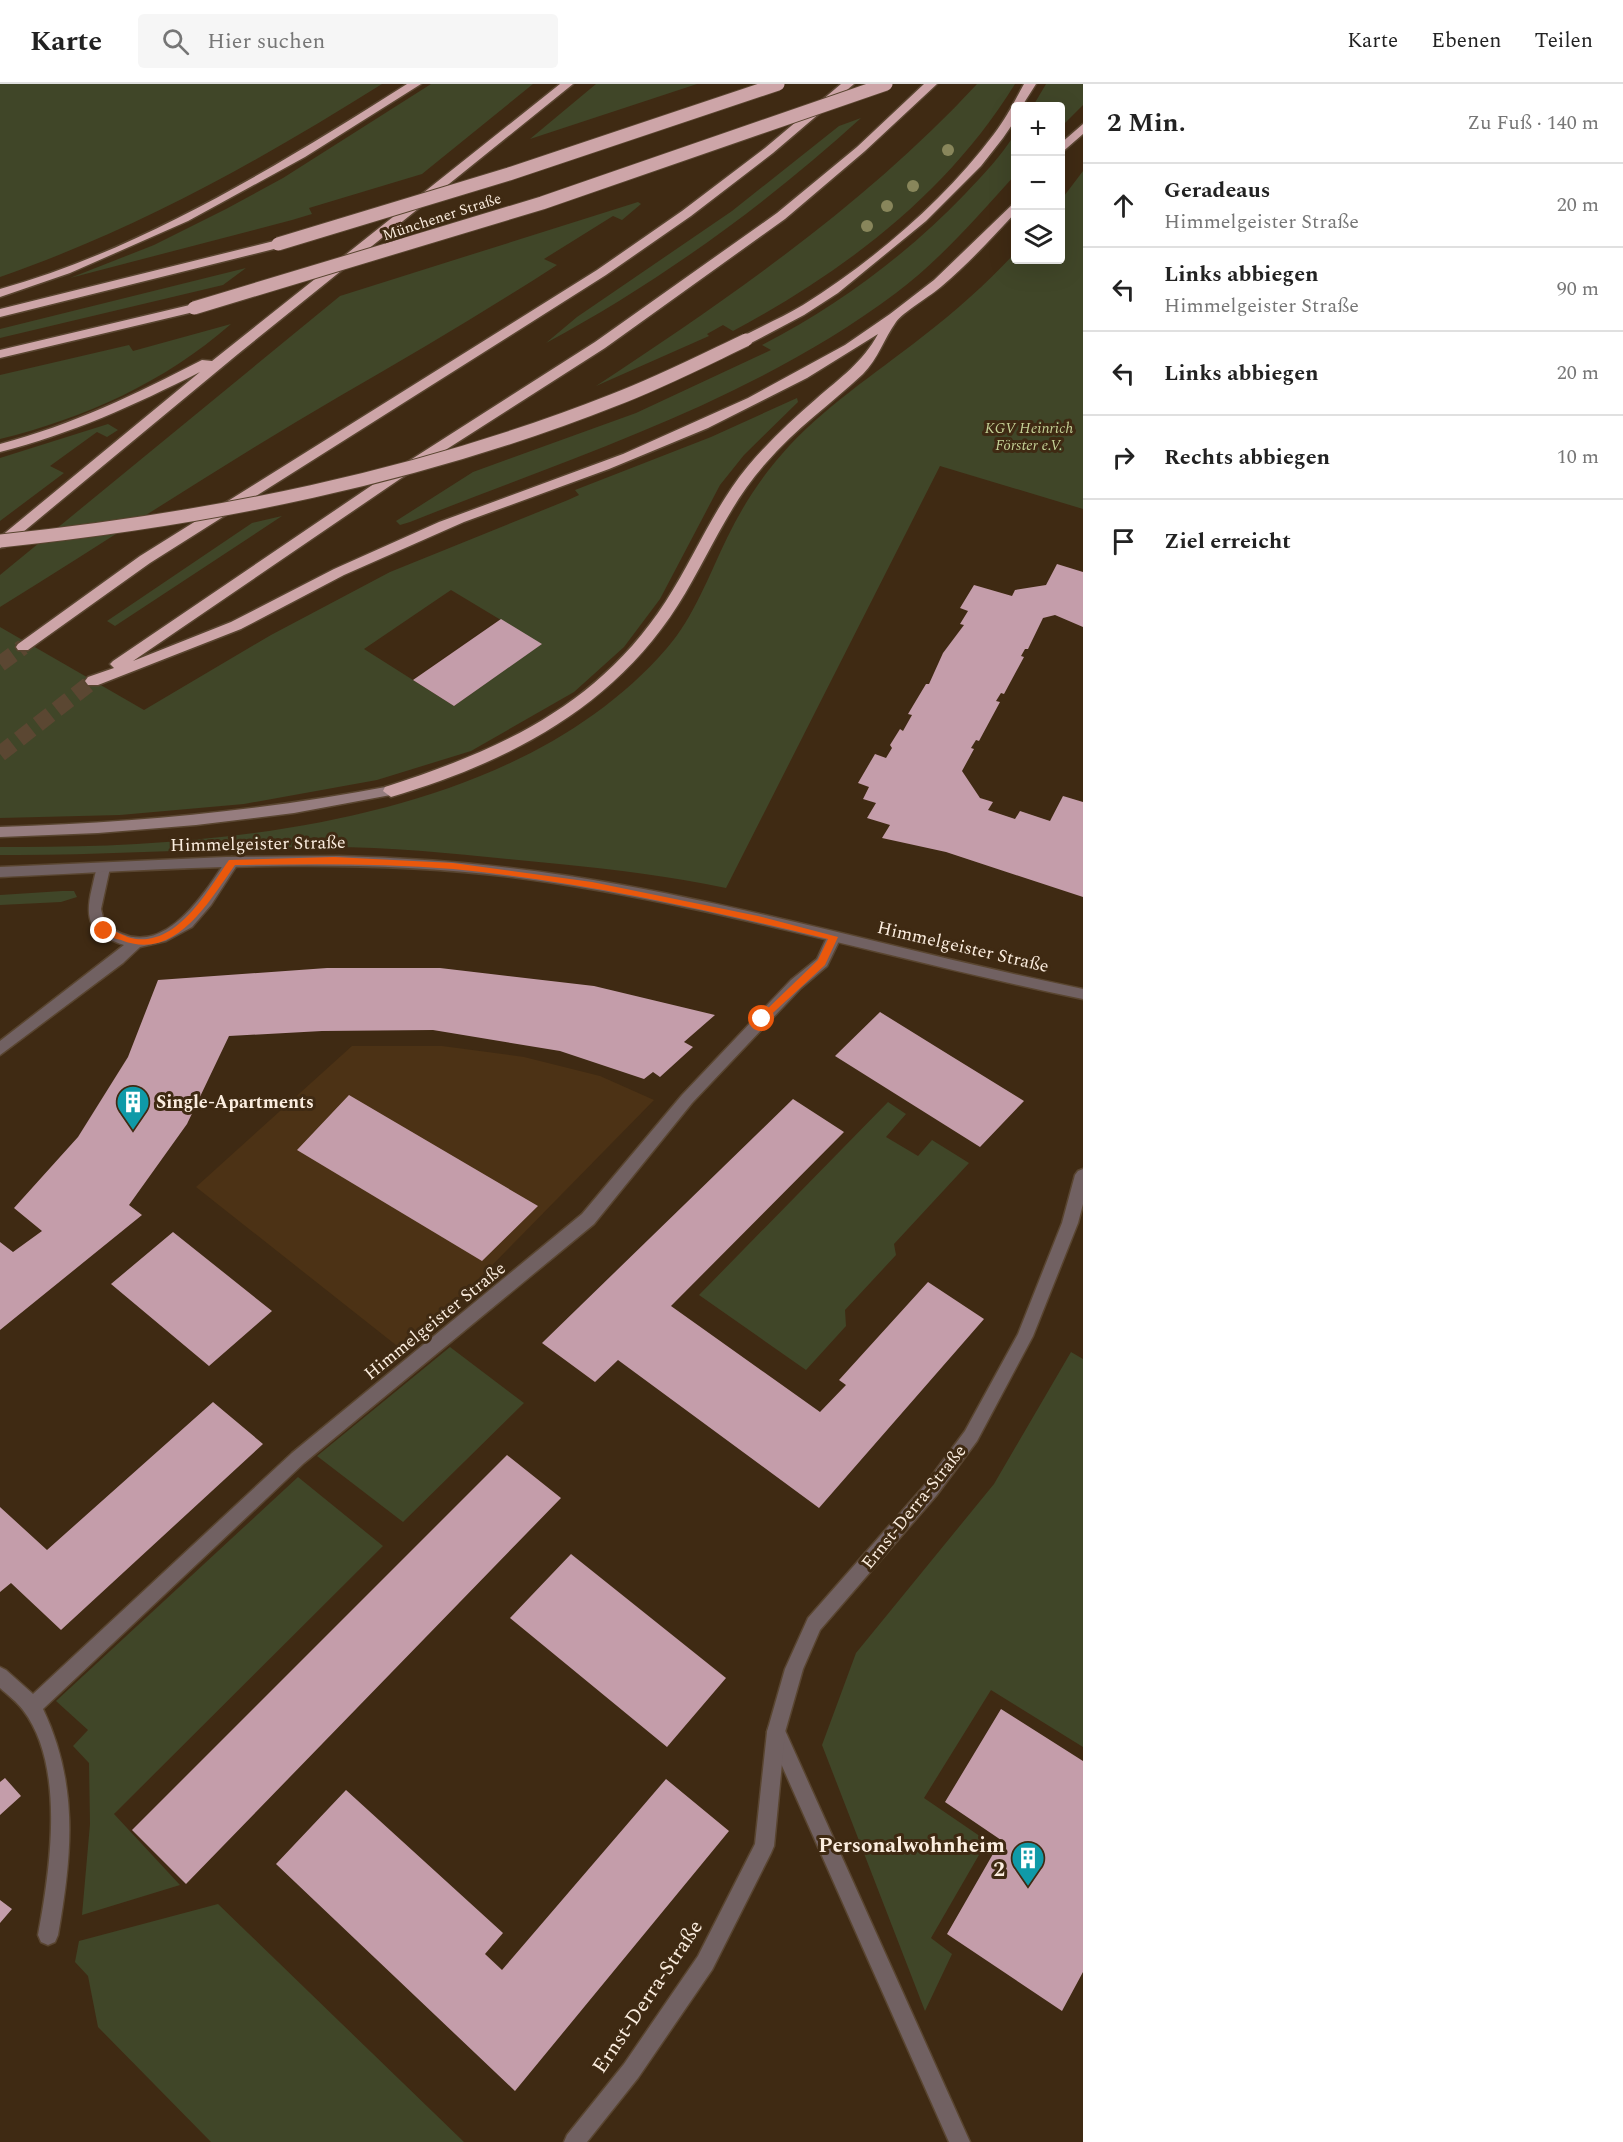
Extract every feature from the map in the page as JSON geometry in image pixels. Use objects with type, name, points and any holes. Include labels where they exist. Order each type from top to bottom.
[{"type":"highway","points":[[0,292],[125,246],[216,203],[296,158],[415,84]]},
{"type":"highway","points":[[0,542],[233,351],[567,84]]},
{"type":"highway","name":"Münchener Straße","points":[[0,313],[278,244],[509,174],[778,84]]},
{"type":"highway","points":[[23,647],[160,549],[561,299],[710,198],[797,130],[848,84]]},
{"type":"highway","name":"Münchener Straße","points":[[0,354],[194,308],[369,258],[531,207],[886,84]]},
{"type":"highway","points":[[931,84],[861,149],[781,216],[600,345],[395,476],[93,681],[222,632],[339,572],[459,519],[651,447],[757,399],[815,369],[892,321],[941,282],[1011,210]]},
{"type":"highway","points":[[1020,102],[1030,84]]},
{"type":"highway","points":[[0,542],[163,522],[366,481],[471,451],[597,407],[746,340],[807,308],[885,249],[963,177],[1004,131],[1011,118]]},
{"type":"highway","points":[[1065,146],[1083,127]]},
{"type":"highway","points":[[391,791],[452,772],[505,750],[561,719],[592,696],[637,654],[671,605],[743,481],[773,445],[861,369],[892,321]]},
{"type":"highway","points":[[0,448],[50,435],[121,407],[233,351]]},
{"type":"street","points":[[0,832],[114,828],[235,818],[309,808],[391,791]]},
{"type":"street","name":"Himmelgeister Straße","points":[[0,872],[334,860],[453,866],[592,885],[758,919],[1083,994]]},
{"type":"street","points":[[102,868],[94,909],[98,924],[116,937],[135,943],[172,935],[186,924],[232,862]]},
{"type":"street","name":"Himmelgeister Straße","points":[[32,1707],[298,1458],[588,1219],[687,1099],[796,984],[822,962],[834,937]]},
{"type":"street","points":[[0,1049],[118,959],[135,943]]},
{"type":"street","name":"Ernst-Derra-Straße","points":[[574,2142],[631,2071],[705,1963],[764,1846],[777,1732],[794,1669],[814,1624],[930,1491],[976,1426],[1026,1336],[1070,1223],[1083,1175]]},
{"type":"street","points":[[0,1676],[32,1707],[49,1747],[57,1782],[63,1841],[48,1935]]},
{"type":"street","points":[[777,1732],[960,2142]]},
{"type":"shaded area","points":[[352,1046],[442,1046],[524,1057],[600,1076],[654,1100],[406,1353],[196,1187]]},
{"type":"green space","points":[[0,84],[382,84],[290,140],[197,191],[101,237],[0,277]]},
{"type":"green space","points":[[431,84],[533,84],[422,174],[309,208],[312,214],[292,220],[70,278],[154,245],[226,209],[283,178]]},
{"type":"green space","points":[[596,84],[697,84],[530,139]]},
{"type":"green space","points":[[977,84],[1015,84],[988,124],[958,161],[925,195],[854,255],[815,283],[733,331],[723,325],[707,334],[709,336],[596,386],[747,283],[844,209],[934,128]]},
{"type":"green space","points":[[1046,84],[1083,84],[1083,105],[1065,123],[1065,102],[1035,102]]},
{"type":"green space","points":[[861,118],[788,181],[711,240],[588,320],[546,343],[577,317],[732,211],[839,126]]},
{"type":"green space","points":[[1011,140],[1011,179],[958,237],[913,280],[840,331],[722,396],[661,423],[410,522],[400,525],[396,521],[473,472],[636,413],[771,350],[762,345],[818,313],[870,278],[942,217],[998,158]]},
{"type":"green space","name":"KGV Heinrich Förster e.V.","points":[[1083,171],[1083,509],[940,466],[726,888],[602,869],[386,849],[287,847],[0,855],[0,847],[175,842],[267,831],[358,814],[447,789],[529,754],[604,707],[667,648],[693,609],[745,504],[766,473],[814,422],[959,307],[1011,257],[1011,264],[1065,264],[1065,195]]},
{"type":"green space","points":[[638,202],[641,204],[622,220],[613,216],[544,259],[557,265],[449,332],[254,447],[0,607],[0,575],[340,296]]},
{"type":"green space","points":[[246,268],[223,285],[0,338],[0,329]]},
{"type":"green space","points":[[231,324],[206,345],[179,363],[123,395],[63,420],[0,439],[0,375],[129,345],[133,351]]},
{"type":"green space","points":[[797,398],[798,402],[744,455],[720,485],[660,599],[624,647],[574,692],[471,751],[377,780],[244,804],[120,815],[0,818],[0,627],[144,710],[271,635],[390,572],[579,495],[575,490],[711,437]],"holes":[[[451,590],[541,644],[454,706],[364,649]]]},
{"type":"green space","points":[[108,424],[118,430],[107,437],[97,432],[50,466],[64,473],[0,521],[0,458]]},
{"type":"green space","points":[[282,516],[115,626],[107,621],[252,523]]},
{"type":"green space","points":[[74,891],[77,897],[61,902],[0,905],[0,895]]},
{"type":"green space","points":[[888,1102],[906,1114],[886,1137],[918,1156],[932,1140],[969,1163],[894,1244],[896,1255],[845,1310],[846,1326],[806,1370],[699,1295]]},
{"type":"green space","points":[[450,1347],[524,1403],[403,1522],[317,1456]]},
{"type":"green space","points":[[1071,1352],[1083,1359],[1083,1747],[991,1690],[924,1798],[987,1841],[931,1938],[952,1954],[925,2011],[822,1745],[856,1653],[994,1484]]},
{"type":"green space","points":[[298,1477],[383,1546],[114,1814],[180,1885],[82,1915],[90,1824],[89,1763],[73,1746],[88,1730],[56,1701]]},
{"type":"green space","points":[[218,1904],[464,2142],[211,2142],[98,2027],[88,1976],[75,1962],[79,1941]]},
{"type":"building","points":[[1057,564],[1083,572],[1083,627],[1055,615],[1043,618],[1028,649],[1025,649],[1021,656],[1024,657],[1004,694],[1001,693],[996,701],[1000,702],[979,741],[976,740],[971,748],[974,749],[962,771],[980,798],[993,802],[988,810],[1015,819],[1020,811],[1050,821],[1063,796],[1083,802],[1083,897],[946,852],[882,838],[890,825],[867,818],[876,803],[863,799],[869,787],[858,783],[875,754],[886,758],[892,748],[890,745],[900,729],[903,731],[912,715],[908,714],[926,684],[929,684],[943,653],[964,625],[960,624],[968,611],[960,608],[974,585],[1012,596],[1015,590],[1046,585]]},
{"type":"building","points":[[501,619],[542,644],[454,706],[413,680]]},
{"type":"building","name":"Single-Apartments","points":[[327,968],[440,968],[594,986],[715,1015],[684,1042],[693,1047],[660,1077],[653,1072],[644,1079],[560,1051],[433,1030],[322,1031],[229,1036],[187,1124],[129,1205],[142,1215],[0,1330],[0,1242],[13,1252],[42,1231],[14,1208],[78,1137],[128,1057],[158,980]]},
{"type":"building","points":[[880,1012],[1024,1101],[980,1147],[835,1056]]},
{"type":"building","points":[[349,1095],[538,1206],[482,1261],[297,1150]]},
{"type":"building","points":[[793,1099],[844,1132],[671,1306],[820,1412],[846,1385],[839,1380],[928,1282],[984,1319],[819,1508],[618,1360],[595,1382],[542,1343]]},
{"type":"building","points":[[173,1232],[272,1311],[209,1366],[111,1284]]},
{"type":"building","points":[[213,1402],[263,1444],[61,1630],[11,1583],[0,1592],[0,1507],[47,1550]]},
{"type":"building","points":[[507,1455],[561,1498],[186,1884],[132,1830]]},
{"type":"building","points":[[571,1554],[726,1678],[667,1747],[510,1618]]},
{"type":"building","name":"Personalwohnheim 2","points":[[1001,1709],[1083,1761],[1083,1972],[1062,2011],[947,1934],[1001,1840],[945,1802]]},
{"type":"building","points":[[5,1778],[21,1796],[0,1815],[0,1782]]},
{"type":"building","points":[[666,1779],[729,1831],[515,2091],[276,1864],[346,1790],[503,1933],[485,1954],[502,1970]]},
{"type":"building","points":[[0,1900],[12,1909],[0,1923]]},
{"type":"tunnel","points":[[0,664],[23,647]]},
{"type":"tunnel","points":[[0,754],[93,681]]},
{"type":"place","name":"Single-Apartments","points":[[133,1131]]},
{"type":"place","name":"Personalwohnheim 2","points":[[1028,1887]]},
{"type":"route","points":[[104,931],[135,943],[172,935],[198,911],[232,862],[334,860],[453,866],[592,885],[834,937],[822,962],[796,984],[762,1019]]}]
